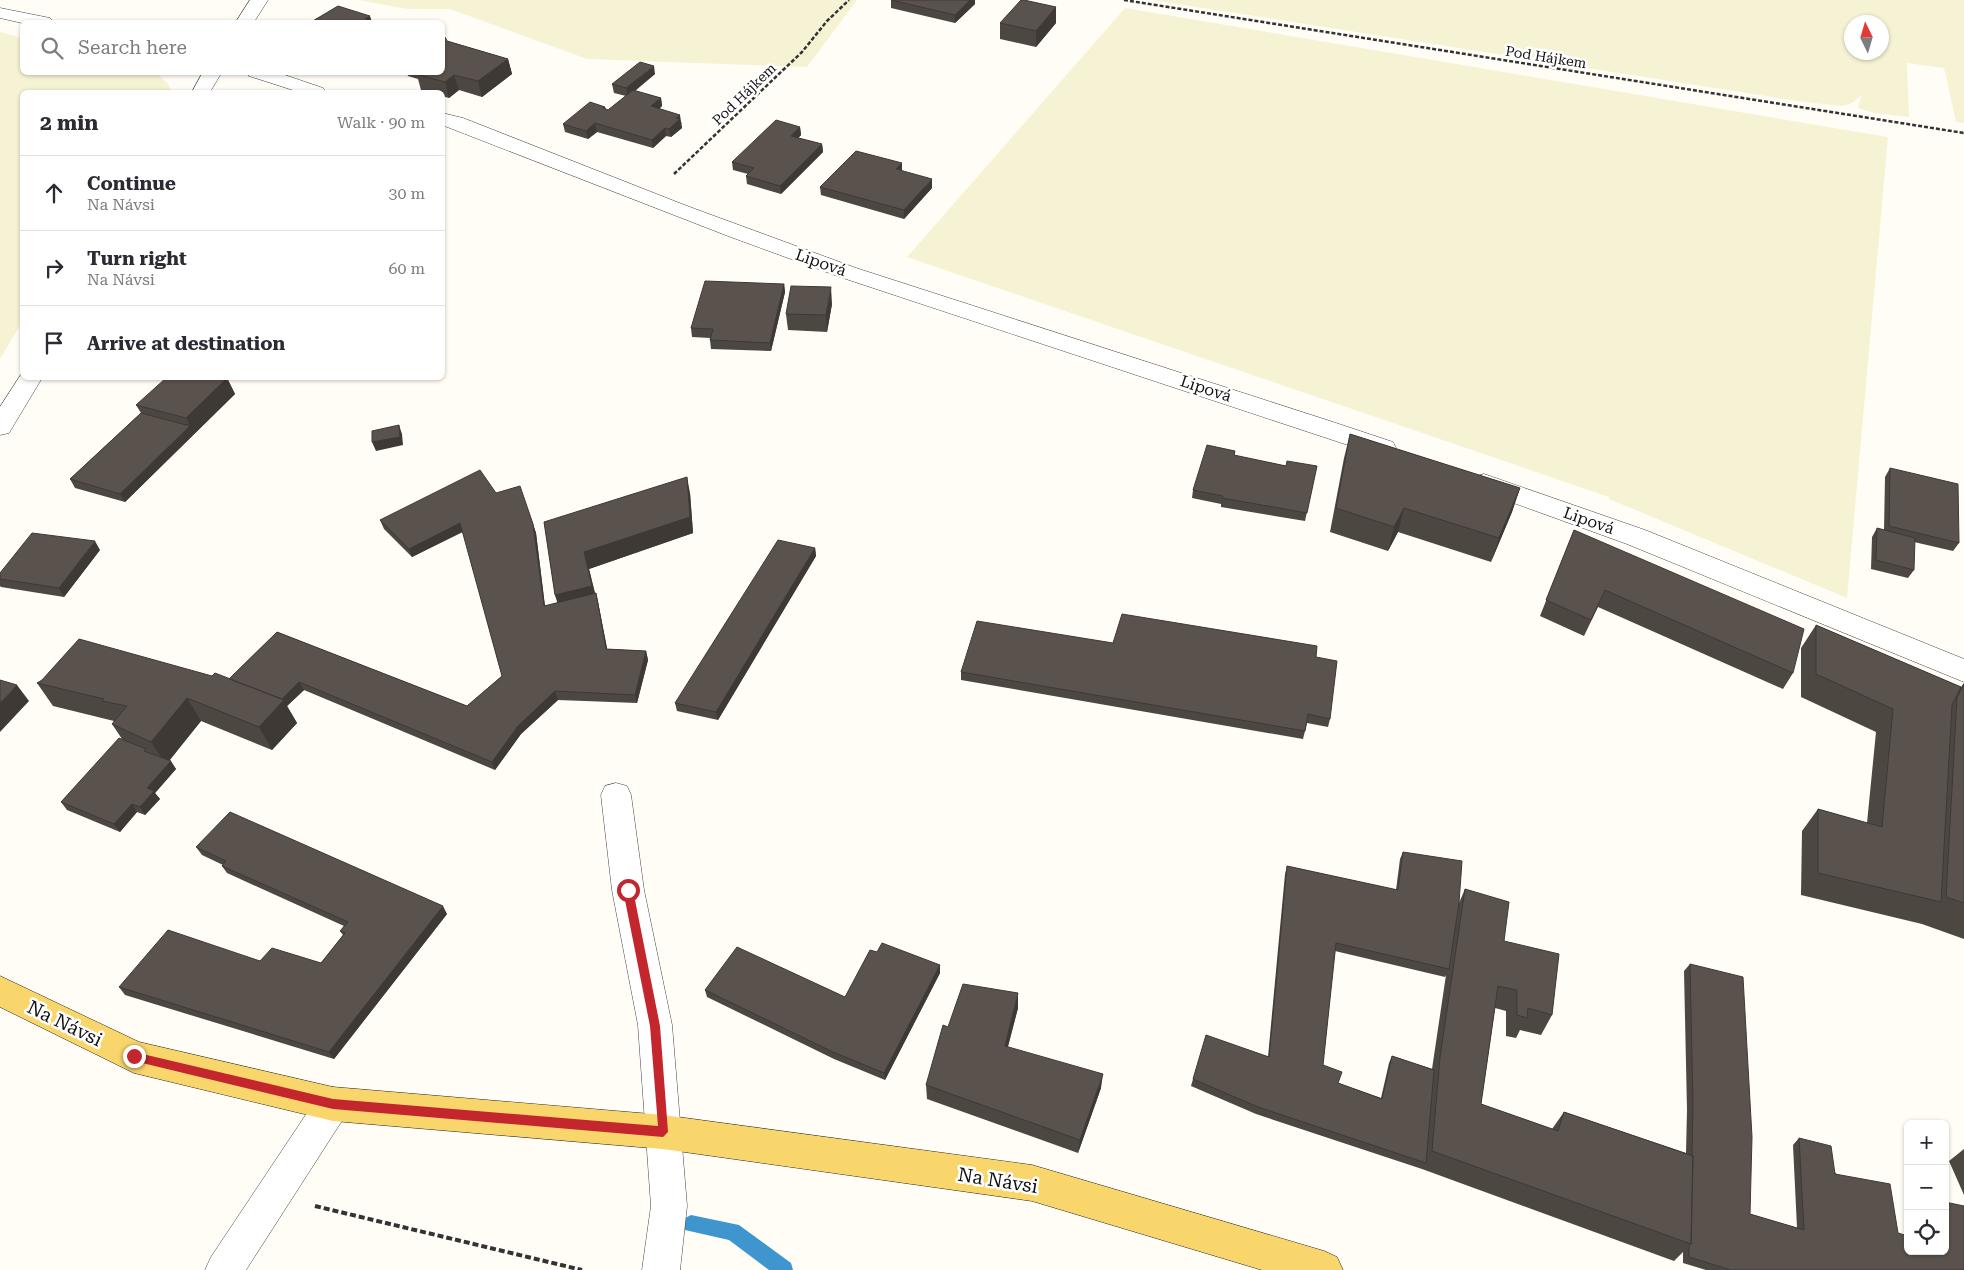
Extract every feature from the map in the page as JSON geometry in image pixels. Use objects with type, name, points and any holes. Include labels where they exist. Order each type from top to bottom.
[{"type":"main road","name":"Na Návsi","points":[[0,991],[134,1056],[333,1104],[663,1132],[1032,1184],[1324,1270]]},
{"type":"street","points":[[246,20],[259,0]]},
{"type":"street","points":[[0,13],[34,20]]},
{"type":"street","points":[[202,90],[211,75]]},
{"type":"street","points":[[265,75],[310,90]]},
{"type":"street","name":"Lipová","points":[[445,120],[456,122],[721,227],[903,291],[1278,411],[1400,454]]},
{"type":"street","points":[[0,427],[29,380]]},
{"type":"street","name":"Lipová","points":[[1466,477],[1636,537],[1964,671]]},
{"type":"street","points":[[616,795],[628,890],[655,1026],[669,1206],[661,1270]]},
{"type":"street","points":[[224,1270],[333,1104]]},
{"type":"path","name":"Pod Hájkem","points":[[648,198],[802,52],[827,21],[849,0]]},
{"type":"path","name":"Pod Hájkem","points":[[1124,0],[1964,132]]},
{"type":"path","points":[[272,1196],[582,1270]]},
{"type":"shaded area","points":[[358,0],[857,0],[807,67],[587,59],[450,9],[408,9]]},
{"type":"shaded area","points":[[1152,0],[1964,0],[1964,123],[1956,122],[1944,68],[1907,63],[1909,117],[1874,113],[1858,108],[1861,96],[1852,103],[1842,106],[1804,102]]},
{"type":"shaded area","points":[[1125,8],[1888,137],[1847,598],[1609,499],[1609,497],[907,257]]},
{"type":"shaded area","points":[[0,32],[20,37],[20,75],[159,75],[171,90],[20,90],[20,325],[0,359]]},
{"type":"building","points":[[891,0],[970,0],[955,15]]},
{"type":"building","points":[[1021,0],[1056,7],[1036,31],[1000,23]]},
{"type":"building","points":[[338,6],[370,16],[365,19],[368,20],[314,20]]},
{"type":"building","points":[[445,37],[447,41],[508,59],[478,81],[454,75],[445,82],[420,75],[445,75]]},
{"type":"building","points":[[640,62],[654,66],[626,88],[612,84]]},
{"type":"building","points":[[633,90],[661,98],[651,106],[680,115],[676,118],[680,119],[669,129],[665,128],[652,140],[595,123],[586,131],[563,124],[590,102],[605,107],[603,108],[608,110]]},
{"type":"building","points":[[776,120],[800,127],[791,136],[822,144],[780,186],[746,176],[754,168],[732,162]]},
{"type":"building","points":[[856,151],[902,163],[896,169],[932,179],[904,210],[820,187]]},
{"type":"building","points":[[705,281],[784,284],[770,343],[710,340],[713,329],[691,328]]},
{"type":"building","points":[[791,286],[831,287],[826,315],[786,314]]},
{"type":"building","points":[[164,380],[225,380],[186,418],[136,405]]},
{"type":"building","points":[[141,413],[190,426],[120,494],[70,479]]},
{"type":"building","points":[[399,425],[400,437],[372,442],[372,431]]},
{"type":"building","points":[[1350,434],[1520,488],[1499,538],[1404,508],[1394,527],[1336,508]]},
{"type":"building","points":[[1207,445],[1235,451],[1234,455],[1286,466],[1287,461],[1317,466],[1307,513],[1222,498],[1223,496],[1193,490]]},
{"type":"building","points":[[1890,468],[1958,484],[1959,543],[1889,526]]},
{"type":"building","points":[[480,470],[496,493],[520,486],[533,524],[544,606],[596,593],[606,649],[646,651],[635,695],[555,691],[518,726],[492,762],[299,682],[282,699],[229,679],[277,632],[467,706],[502,676],[460,523],[409,549],[380,520]]},
{"type":"building","points":[[687,477],[690,517],[584,552],[592,586],[555,595],[544,522]]},
{"type":"building","points":[[1877,528],[1915,538],[1914,570],[1876,560]]},
{"type":"building","points":[[1574,530],[1804,629],[1793,673],[1605,590],[1591,620],[1546,600]]},
{"type":"building","points":[[32,533],[95,541],[59,588],[0,579],[0,573]]},
{"type":"building","points":[[778,540],[815,548],[716,712],[675,703]]},
{"type":"building","points":[[1122,614],[1317,646],[1316,657],[1337,661],[1330,719],[1308,714],[1305,731],[961,672],[977,621],[1113,643]]},
{"type":"building","points":[[1816,625],[1961,687],[1952,705],[1941,902],[1818,873],[1818,809],[1882,827],[1893,709],[1816,674]]},
{"type":"building","points":[[79,639],[212,676],[215,673],[284,700],[259,727],[187,698],[151,742],[112,724],[127,706],[37,683],[42,680]]},
{"type":"building","points":[[0,680],[17,685],[0,703]]},
{"type":"building","points":[[1964,684],[1964,903],[1946,897],[1957,698]]},
{"type":"building","points":[[119,738],[146,749],[144,751],[171,761],[147,788],[154,791],[140,807],[132,804],[114,824],[61,802]]},
{"type":"building","points":[[230,812],[443,906],[329,1052],[119,987],[168,930],[260,961],[272,948],[321,963],[345,933],[340,931],[348,922],[222,866],[226,861],[196,847]]},
{"type":"building","points":[[1403,852],[1462,861],[1459,903],[1449,969],[1336,943],[1323,1065],[1342,1072],[1338,1083],[1382,1099],[1392,1056],[1434,1070],[1426,1163],[1258,1107],[1193,1079],[1206,1035],[1269,1057],[1287,866],[1398,890]]},
{"type":"building","points":[[1465,889],[1509,902],[1504,941],[1559,954],[1552,1015],[1528,1008],[1527,1018],[1517,1015],[1517,990],[1498,986],[1481,1104],[1558,1131],[1564,1112],[1693,1156],[1691,1244],[1432,1151],[1440,1057]]},
{"type":"building","points":[[882,943],[940,965],[884,1073],[833,1052],[705,990],[737,947],[845,997],[870,950],[877,952]]},
{"type":"building","points":[[1690,964],[1743,977],[1752,1137],[1750,1214],[1804,1230],[1799,1138],[1831,1146],[1835,1174],[1890,1184],[1898,1233],[1904,1235],[1904,1255],[1949,1255],[1949,1203],[1964,1206],[1964,1270],[1731,1270],[1689,1257],[1689,1246],[1691,1244],[1693,1104]]},
{"type":"building","points":[[963,984],[1018,993],[1005,1046],[1103,1074],[1080,1140],[926,1085],[943,1025],[948,1027]]},
{"type":"waterway","points":[[691,1224],[733,1231],[784,1270]]},
{"type":"route","points":[[134,1056],[333,1104],[663,1132],[655,1026],[628,890]]}]
